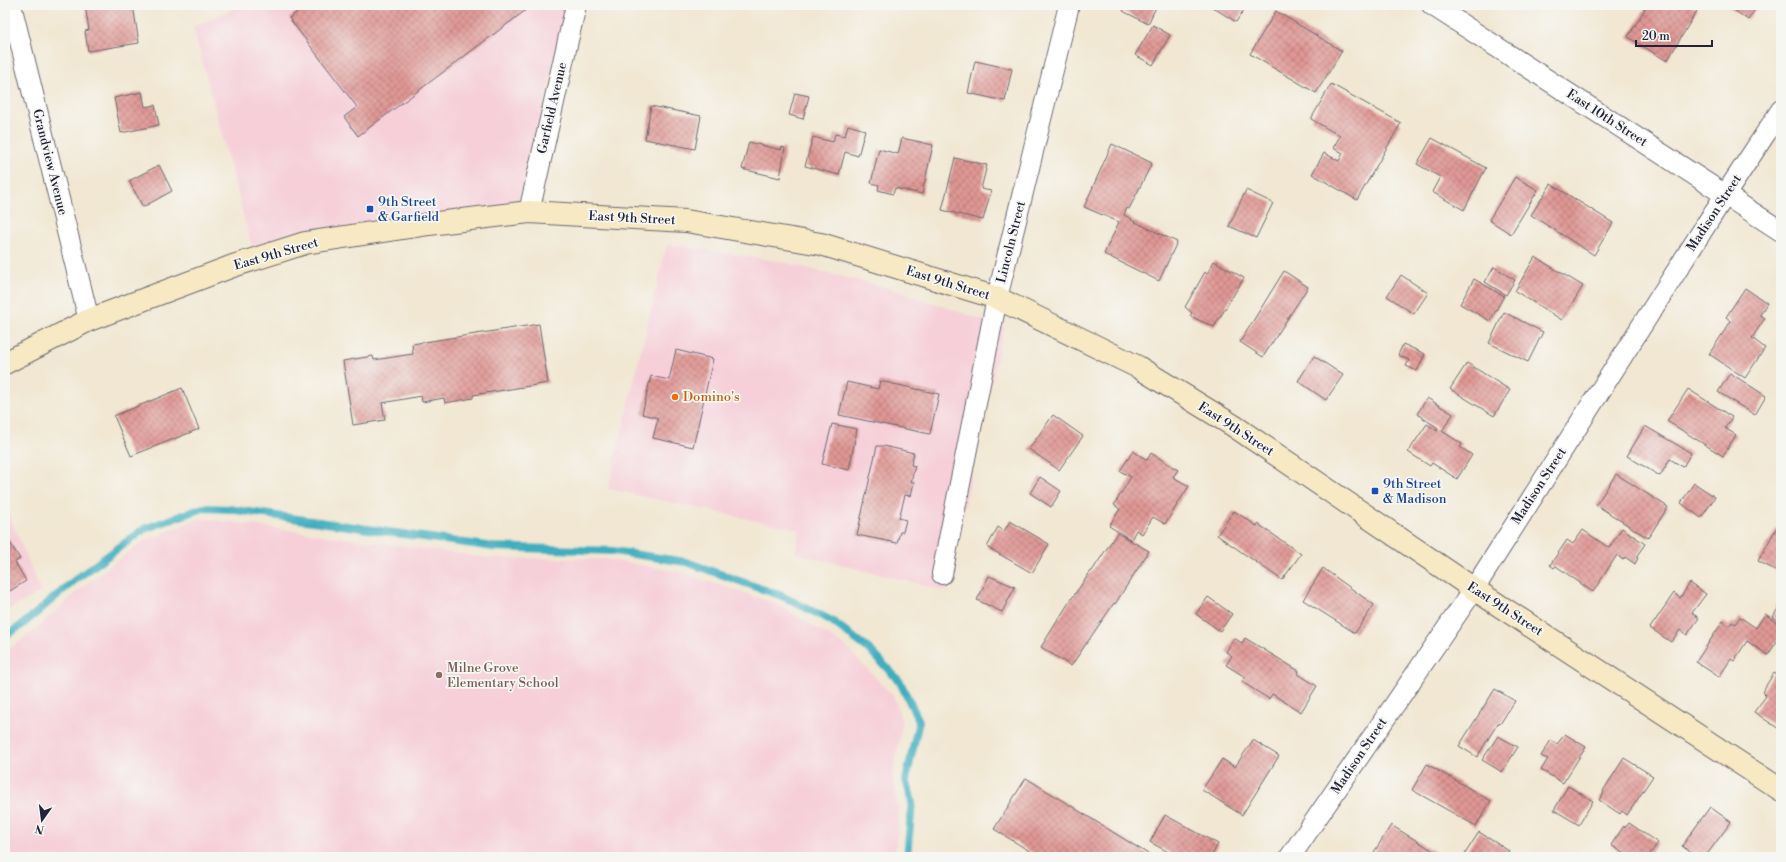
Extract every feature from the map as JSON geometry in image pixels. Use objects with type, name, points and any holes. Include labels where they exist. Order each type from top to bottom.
[{"type":"main road","name":"East 9th Street","points":[[5,363],[88,320],[233,266],[305,243],[430,224],[529,212],[686,221],[821,244],[997,298],[1138,367],[1234,426],[1474,589],[1781,790]]},
{"type":"street","name":"Grandview Avenue","points":[[11,5],[88,320]]},
{"type":"street","name":"Garfield Avenue","points":[[529,212],[576,5]]},
{"type":"street","name":"Lincoln Street","points":[[942,574],[997,298],[1069,5]]},
{"type":"street","name":"East 10th Street","points":[[1432,5],[1781,231]]},
{"type":"street","name":"Madison Street","points":[[1290,857],[1474,589],[1725,195],[1781,110]]},
{"type":"shaded area","points":[[241,5],[569,5],[518,206],[253,251],[193,27]]},
{"type":"shaded area","points":[[667,244],[777,261],[885,287],[1004,327],[946,591],[795,553],[800,530],[608,489]]},
{"type":"shaded area","points":[[5,505],[41,592],[5,612]]},
{"type":"shaded area","name":"Milne Grove Elementary School","points":[[200,518],[489,558],[605,559],[677,571],[780,605],[845,646],[894,697],[902,723],[893,777],[899,812],[895,857],[5,857],[5,652],[31,633],[87,583],[144,541]]},
{"type":"building","points":[[85,5],[133,5],[139,43],[88,51],[85,31],[89,30]]},
{"type":"building","points":[[306,5],[522,5],[526,10],[358,136],[344,117],[357,107],[289,18]]},
{"type":"building","points":[[1126,5],[1157,5],[1148,24],[1123,11]]},
{"type":"building","points":[[1209,5],[1247,5],[1236,22]]},
{"type":"building","points":[[1638,5],[1691,5],[1698,9],[1667,61],[1628,37],[1645,9]]},
{"type":"building","points":[[1727,5],[1758,5],[1748,20]]},
{"type":"building","points":[[1276,11],[1342,51],[1316,93],[1250,54]]},
{"type":"building","points":[[1153,25],[1170,35],[1153,65],[1135,55]]},
{"type":"building","points":[[975,61],[1012,69],[1005,101],[968,93]]},
{"type":"building","points":[[1331,84],[1401,123],[1357,200],[1312,174],[1324,153],[1339,161],[1343,153],[1333,148],[1340,136],[1311,119]]},
{"type":"building","points":[[142,92],[145,107],[155,105],[159,125],[121,133],[114,98]]},
{"type":"building","points":[[795,93],[809,96],[803,119],[789,115]]},
{"type":"building","points":[[651,106],[701,116],[695,149],[645,139]]},
{"type":"building","points":[[848,125],[865,130],[858,156],[845,152],[839,175],[805,166],[813,137],[833,142],[835,134],[845,136]]},
{"type":"building","points":[[902,138],[933,145],[922,194],[895,188],[893,194],[878,190],[879,185],[871,183],[879,149],[898,154]]},
{"type":"building","points":[[1432,138],[1486,168],[1464,210],[1432,192],[1440,177],[1417,164]]},
{"type":"building","points":[[749,142],[781,150],[782,147],[785,148],[780,178],[742,169]]},
{"type":"building","points":[[1112,144],[1152,163],[1129,209],[1127,208],[1124,215],[1132,219],[1131,220],[1177,242],[1159,281],[1104,254],[1119,222],[1084,207]]},
{"type":"building","points":[[955,158],[987,165],[981,189],[991,191],[983,220],[942,210]]},
{"type":"building","points":[[159,165],[172,191],[143,207],[129,181]]},
{"type":"building","points":[[1515,177],[1538,190],[1511,234],[1489,220]]},
{"type":"building","points":[[1551,184],[1613,223],[1594,255],[1531,215]]},
{"type":"building","points":[[1246,190],[1273,203],[1256,238],[1229,226]]},
{"type":"building","points":[[1535,257],[1583,286],[1562,320],[1515,291]]},
{"type":"building","points":[[1214,261],[1244,278],[1214,327],[1190,316],[1192,313],[1185,307],[1205,272],[1207,274]]},
{"type":"building","points":[[1494,267],[1515,280],[1506,295],[1485,282]]},
{"type":"building","points":[[1284,271],[1308,287],[1263,357],[1240,342]]},
{"type":"building","points":[[1401,275],[1428,293],[1414,314],[1387,296]]},
{"type":"building","points":[[1474,279],[1504,296],[1490,321],[1460,304]]},
{"type":"building","points":[[1745,288],[1767,303],[1760,315],[1765,318],[1752,338],[1765,348],[1745,378],[1709,354],[1731,321],[1726,317]]},
{"type":"building","points":[[1504,312],[1543,332],[1528,362],[1489,343]]},
{"type":"building","points":[[539,324],[548,383],[473,395],[473,398],[445,403],[444,398],[422,402],[421,396],[382,403],[385,420],[353,425],[343,361],[373,356],[374,360],[413,354],[412,344]]},
{"type":"building","points":[[1403,344],[1425,354],[1417,371],[1406,366],[1409,360],[1398,355]]},
{"type":"building","name":"Domino's","points":[[676,350],[713,359],[693,447],[653,438],[658,418],[642,414],[651,376],[669,380]]},
{"type":"building","points":[[1314,356],[1343,375],[1326,400],[1298,381]]},
{"type":"building","points":[[1467,363],[1510,390],[1494,416],[1450,389]]},
{"type":"building","points":[[1730,373],[1766,396],[1755,415],[1718,392]]},
{"type":"building","points":[[880,381],[939,394],[930,434],[839,415],[847,382],[878,389]]},
{"type":"building","points":[[182,388],[199,429],[131,456],[114,416]]},
{"type":"building","points":[[1688,389],[1732,417],[1725,428],[1736,435],[1723,456],[1667,421]]},
{"type":"building","points":[[1427,398],[1453,414],[1442,431],[1462,444],[1460,447],[1472,455],[1457,479],[1432,463],[1430,466],[1408,452],[1427,424],[1437,431],[1438,428],[1417,414]]},
{"type":"building","points":[[1053,415],[1083,436],[1059,470],[1029,449]]},
{"type":"building","points":[[832,424],[857,429],[849,470],[822,464]]},
{"type":"building","points":[[1645,426],[1691,453],[1683,467],[1670,459],[1660,476],[1627,456]]},
{"type":"building","points":[[877,446],[884,446],[914,453],[911,465],[915,466],[911,482],[914,482],[911,496],[905,495],[899,518],[906,520],[903,532],[900,532],[897,543],[857,535]]},
{"type":"building","points":[[1133,451],[1147,460],[1151,453],[1178,470],[1173,477],[1189,486],[1165,524],[1153,517],[1142,534],[1136,530],[1131,540],[1109,526],[1120,509],[1114,505],[1131,477],[1120,471]]},
{"type":"building","points":[[1616,474],[1668,507],[1648,538],[1596,505]]},
{"type":"building","points":[[1040,477],[1061,491],[1051,507],[1030,493]]},
{"type":"building","points":[[1694,483],[1715,497],[1701,518],[1681,503]]},
{"type":"building","points":[[1234,511],[1257,526],[1258,524],[1301,554],[1282,580],[1217,535]]},
{"type":"building","points":[[1010,521],[1049,544],[1032,573],[987,547],[998,527],[1004,531]]},
{"type":"building","points":[[1777,527],[1781,529],[1781,573],[1758,561]]},
{"type":"building","points":[[1622,528],[1645,544],[1636,557],[1638,558],[1635,564],[1625,557],[1623,560],[1617,555],[1593,592],[1556,566],[1554,568],[1550,565],[1567,540],[1573,544],[1583,530],[1609,548]]},
{"type":"building","points":[[1117,533],[1149,551],[1115,604],[1114,603],[1071,666],[1041,647],[1068,604]]},
{"type":"building","points":[[5,534],[20,559],[15,562],[26,581],[5,594]]},
{"type":"building","points":[[1323,568],[1374,605],[1355,633],[1303,600]]},
{"type":"building","points":[[989,576],[1015,587],[1002,612],[977,600]]},
{"type":"building","points":[[1690,583],[1706,594],[1692,613],[1699,618],[1687,635],[1680,630],[1671,642],[1650,628],[1674,593],[1680,598]]},
{"type":"building","points":[[1208,597],[1232,614],[1220,631],[1196,614]]},
{"type":"building","points":[[1781,603],[1781,622],[1773,617]]},
{"type":"building","points":[[1765,614],[1781,625],[1781,635],[1768,655],[1747,641],[1734,661],[1731,659],[1719,677],[1696,662],[1723,621],[1729,626],[1732,622],[1735,624],[1740,617],[1756,628]]},
{"type":"building","points":[[1234,638],[1242,643],[1245,638],[1299,671],[1298,674],[1317,686],[1301,712],[1272,694],[1269,699],[1242,682],[1245,677],[1226,665],[1232,656],[1226,652]]},
{"type":"building","points":[[1774,673],[1779,676],[1781,673],[1781,725],[1779,729],[1754,712],[1766,696],[1762,692]]},
{"type":"building","points":[[1495,689],[1515,701],[1500,724],[1498,723],[1477,757],[1459,746]]},
{"type":"building","points":[[1565,734],[1586,747],[1563,783],[1541,770],[1548,759],[1541,756],[1551,740],[1557,744]]},
{"type":"building","points":[[1498,736],[1518,747],[1502,772],[1482,760]]},
{"type":"building","points":[[1253,740],[1279,756],[1242,815],[1202,790],[1222,759],[1235,767]]},
{"type":"building","points":[[1624,758],[1653,776],[1627,815],[1622,811],[1620,814],[1599,800]]},
{"type":"building","points":[[1427,764],[1491,801],[1476,826],[1412,790]]},
{"type":"building","points":[[1026,778],[1153,857],[1039,857],[994,829]]},
{"type":"building","points":[[1568,786],[1593,801],[1579,825],[1554,810]]},
{"type":"building","points":[[1710,807],[1731,822],[1705,857],[1697,857],[1682,846]]},
{"type":"building","points":[[1165,815],[1218,844],[1211,857],[1177,857],[1150,842]]},
{"type":"building","points":[[1629,823],[1658,843],[1648,857],[1630,857],[1611,845],[1624,826],[1625,828]]},
{"type":"building","points":[[1391,825],[1435,852],[1432,857],[1371,857]]},
{"type":"building","points":[[1479,832],[1509,851],[1506,857],[1463,857]]},
{"type":"waterway","points":[[5,636],[22,625],[75,580],[144,529],[203,508],[229,509],[493,547],[613,551],[686,562],[782,596],[832,621],[871,651],[900,682],[919,721],[906,780],[912,802],[907,857]]},
{"type":"place","name":"9th Street & Garfield","points":[[370,209]]},
{"type":"place","name":"Domino's","points":[[675,397]]},
{"type":"place","name":"9th Street & Madison","points":[[1375,491]]},
{"type":"place","name":"Milne Grove Elementary School","points":[[439,675]]}]
